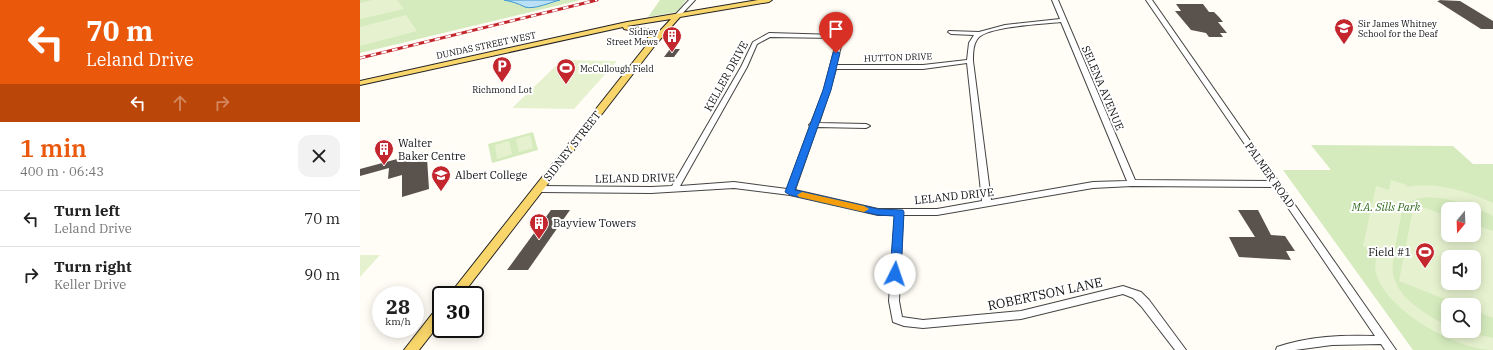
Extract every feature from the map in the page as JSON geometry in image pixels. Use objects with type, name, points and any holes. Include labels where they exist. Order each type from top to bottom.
[{"type":"main road","name":"DUNDAS STREET WEST","points":[[360,83],[677,16],[769,0]]},
{"type":"main road","name":"SIDNEY STREET","points":[[462,286],[540,189],[653,42],[677,16]]},
{"type":"main road","points":[[620,28],[649,32],[652,35],[653,42]]},
{"type":"main road","points":[[411,350],[432,324]]},
{"type":"street","name":"SIDNEY STREET","points":[[677,16],[692,0]]},
{"type":"street","name":"SELENA AVENUE","points":[[1055,0],[1132,184]]},
{"type":"street","name":"PALMER ROAD","points":[[1149,0],[1391,350]]},
{"type":"street","points":[[951,32],[979,34],[991,30],[1063,20]]},
{"type":"street","points":[[979,34],[973,43],[970,60],[987,204]]},
{"type":"street","name":"KELLER DRIVE","points":[[674,188],[744,67],[755,43],[763,37],[769,35],[836,36],[840,39],[827,90],[813,125],[790,192]]},
{"type":"street","name":"HUTTON DRIVE","points":[[833,67],[923,67],[970,60]]},
{"type":"street","points":[[813,125],[866,126]]},
{"type":"street","name":"LELAND DRIVE","points":[[540,189],[651,190],[734,185],[790,192],[878,212],[937,212],[1094,185],[1277,184]]},
{"type":"street","name":"ROBERTSON LANE","points":[[899,212],[894,301],[897,319],[904,322],[923,324],[977,320],[1022,314],[1123,290],[1137,295],[1146,303],[1181,350]]},
{"type":"street","points":[[1280,350],[1295,344],[1315,341],[1384,340]]},
{"type":"green space","points":[[360,0],[504,0],[516,2],[525,7],[534,7],[560,0],[581,0],[360,53]]},
{"type":"green space","points":[[373,0],[397,0],[404,9],[360,19],[360,3]]},
{"type":"green space","points":[[660,0],[686,0],[677,12],[648,17]]},
{"type":"green space","points":[[406,15],[417,31],[360,46],[360,27]]},
{"type":"green space","name":"McCullough Field","points":[[562,60],[617,61],[574,109],[512,108]]},
{"type":"green space","points":[[533,132],[538,150],[492,163],[488,144]]},
{"type":"green space","points":[[530,135],[533,148],[519,152],[516,139]]},
{"type":"green space","points":[[509,141],[512,154],[497,159],[495,145]]},
{"type":"green space","name":"M.A. Sills Park","points":[[1311,145],[1453,146],[1473,164],[1493,164],[1493,350],[1413,350],[1283,170],[1331,170]]},
{"type":"green space","points":[[1391,180],[1407,185],[1406,187],[1417,185],[1439,186],[1462,191],[1493,203],[1493,216],[1481,211],[1481,202],[1459,202],[1433,197],[1420,198],[1410,202],[1402,209],[1394,251],[1393,274],[1396,283],[1407,299],[1431,317],[1441,322],[1441,334],[1407,314],[1393,301],[1382,287],[1375,270],[1378,252],[1363,246],[1376,186],[1389,190]]},
{"type":"green space","name":"Field #1","points":[[1414,204],[1441,214],[1441,242],[1481,242],[1481,227],[1493,231],[1493,318],[1481,313],[1481,298],[1442,298],[1399,281]]},
{"type":"green space","points":[[360,255],[380,255],[360,277]]},
{"type":"green space","points":[[1481,335],[1493,338],[1493,350],[1478,348],[1450,338],[1481,338]]},
{"type":"water","points":[[504,0],[560,0],[538,7],[529,8]]},
{"type":"building","points":[[1438,0],[1460,1],[1493,21],[1493,29],[1481,29],[1437,1],[1440,1]]},
{"type":"building","points":[[1176,4],[1203,4],[1209,12],[1214,12],[1219,17],[1223,22],[1218,22],[1227,33],[1220,33],[1223,37],[1209,37],[1206,33],[1191,30],[1175,11],[1181,11]]},
{"type":"building","name":"Sidney Street Mews","points":[[670,49],[680,49],[674,57],[664,57]]},
{"type":"building","points":[[423,152],[423,158],[427,158],[429,189],[402,197],[402,175],[388,179],[389,168],[360,176],[360,169]]},
{"type":"building","name":"Bayview Towers","points":[[551,210],[570,210],[528,270],[507,270]]},
{"type":"building","points":[[1238,210],[1258,210],[1271,235],[1285,236],[1295,251],[1286,251],[1291,260],[1239,257],[1229,237],[1255,237]]},
{"type":"railway","points":[[360,58],[597,0]]},
{"type":"slow traffic","points":[[802,195],[864,209]]},
{"type":"place","name":"Sir James Whitney School for the Deaf","points":[[1344,45]]},
{"type":"place","name":"Sidney Street Mews","points":[[672,53]]},
{"type":"place","name":"Richmond Lot","points":[[502,83]]},
{"type":"place","name":"McCullough Field","points":[[566,85]]},
{"type":"place","name":"Walter Baker Centre","points":[[384,166]]},
{"type":"place","name":"Albert College","points":[[441,192]]},
{"type":"place","name":"Bayview Towers","points":[[539,240]]},
{"type":"place","name":"Field #1","points":[[1425,269]]},
{"type":"route","points":[[836,53],[827,90],[813,125],[790,192],[878,212],[899,212],[895,274]]}]
